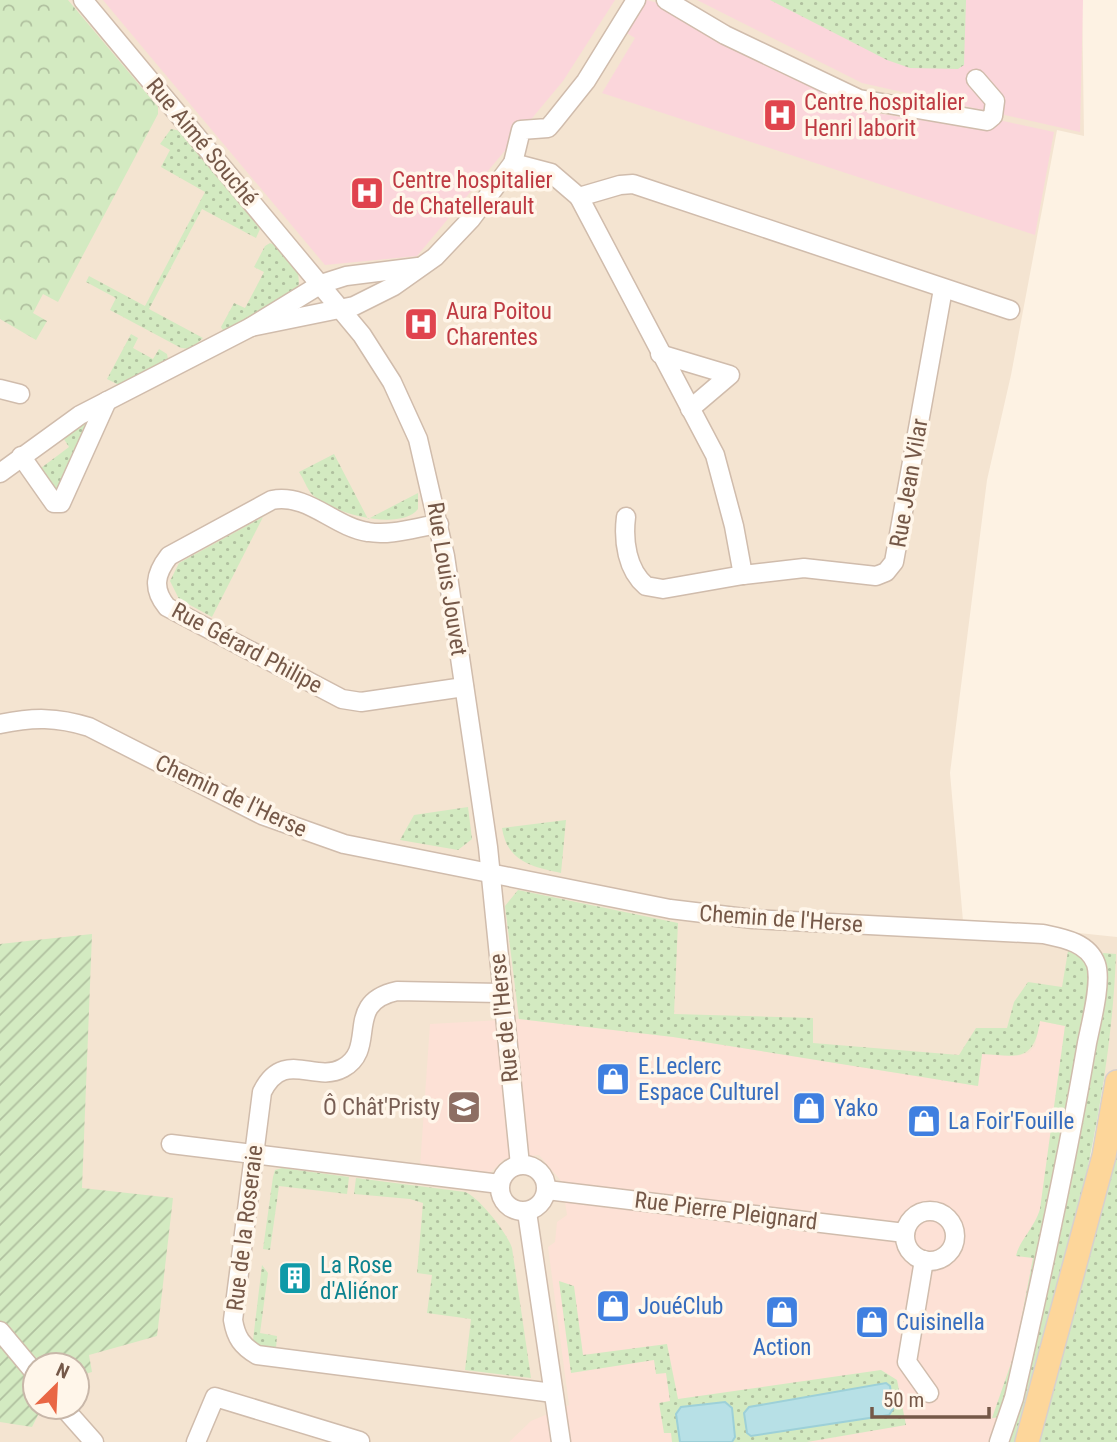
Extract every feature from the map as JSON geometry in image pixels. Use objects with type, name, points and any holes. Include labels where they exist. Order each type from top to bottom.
[{"type":"main road","points":[[1027,1442],[1104,1156],[1117,1082]]},
{"type":"street","name":"Rue Aimé Souché","points":[[82,0],[341,309]]},
{"type":"street","points":[[251,327],[354,306],[394,286],[421,267],[471,219],[513,163],[521,130],[540,130],[554,121],[586,81],[636,0]]},
{"type":"street","points":[[666,0],[725,35],[865,101],[987,121],[993,117],[995,101],[976,79]]},
{"type":"street","points":[[513,163],[551,173],[579,197],[719,467],[743,575]]},
{"type":"street","points":[[579,197],[620,184],[633,184],[1010,310]]},
{"type":"street","points":[[0,473],[50,434],[107,401],[251,327],[321,284],[346,276],[421,267]]},
{"type":"street","name":"Rue Jean Vilar","points":[[626,517],[626,549],[636,574],[646,586],[663,589],[804,568],[876,576],[886,572],[894,562],[943,289]]},
{"type":"street","name":"Rue Louis Jouvet","points":[[341,309],[380,362],[423,453],[439,524],[488,847],[488,871]]},
{"type":"street","points":[[660,354],[730,375],[690,409]]},
{"type":"street","points":[[0,389],[20,394]]},
{"type":"street","points":[[21,456],[54,503],[61,503],[107,401]]},
{"type":"street","name":"Rue Gérard Philipe","points":[[439,524],[368,532],[285,497],[272,500],[169,556],[159,569],[156,584],[159,597],[167,607],[342,699],[361,702],[464,687]]},
{"type":"street","name":"Chemin de l'Herse","points":[[0,724],[33,717],[59,718],[89,727],[262,815],[344,844],[670,909],[752,919],[1043,934],[1065,938],[1084,947],[1096,964],[1096,992],[1027,1344],[1014,1398],[999,1442]]},
{"type":"street","name":"Rue de l'Herse","points":[[488,871],[520,1165]]},
{"type":"street","name":"Rue de la Roseraie","points":[[500,993],[397,991],[380,995],[369,1003],[355,1057],[343,1068],[331,1072],[296,1068],[279,1072],[268,1080],[262,1092],[233,1320],[235,1333],[243,1346],[257,1355],[553,1393]]},
{"type":"street","points":[[171,1144],[500,1184]]},
{"type":"street","points":[[520,1165],[539,1171],[547,1189],[541,1204],[527,1212],[506,1205],[500,1184],[507,1171],[520,1165]]},
{"type":"street","name":"Rue Pierre Pleignard","points":[[547,1189],[905,1233]]},
{"type":"street","points":[[527,1212],[561,1442]]},
{"type":"street","points":[[924,1212],[939,1213],[951,1224],[954,1231],[952,1247],[940,1259],[924,1260],[907,1247],[905,1233],[911,1219],[924,1212]]},
{"type":"street","points":[[924,1260],[907,1362],[929,1393]]},
{"type":"street","points":[[0,1331],[21,1356]]},
{"type":"street","points":[[196,1442],[215,1397],[360,1441]]},
{"type":"street","points":[[75,1421],[94,1442]]},
{"type":"shaded area","points":[[0,0],[1082,0],[1084,136],[1057,130],[1011,375],[987,480],[950,773],[963,921],[1117,937],[1117,1082],[1089,1082],[1008,1442],[0,1442]]},
{"type":"shaded area","name":"Centre hospitalier de Chatellerault","points":[[103,0],[615,0],[563,81],[417,256],[325,265]]},
{"type":"shaded area","name":"Centre hospitalier Henri laborit","points":[[647,0],[658,3],[765,60],[766,66],[863,111],[940,123],[994,119],[1054,132],[1035,235],[602,93],[635,38],[625,32],[641,4]]},
{"type":"shaded area","points":[[697,0],[1083,0],[1080,132],[862,83]]},
{"type":"shaded area","points":[[519,1019],[673,1037],[978,1086],[982,1054],[1017,1056],[1028,1053],[1035,1046],[1040,1021],[1065,1026],[1038,1259],[1002,1417],[988,1442],[509,1442],[531,1421],[569,1405],[548,1247],[555,1242],[557,1222],[567,1215],[562,1182],[539,1155],[504,1159],[491,1172],[420,1167],[430,1024]]},
{"type":"green space","points":[[0,0],[68,0],[158,107],[158,114],[58,302],[43,294],[33,313],[47,321],[36,340],[0,319]]},
{"type":"green space","points":[[770,0],[966,0],[964,65],[958,69],[910,68],[887,60]]},
{"type":"green space","points":[[171,129],[181,131],[260,229],[256,238],[202,209],[149,309],[203,338],[191,349],[181,348],[110,310],[116,298],[86,282],[89,276],[145,306],[205,192],[161,167],[170,150],[160,144]]},
{"type":"green space","points":[[270,243],[284,251],[294,264],[299,280],[295,294],[224,332],[221,327],[234,303],[245,308],[264,272],[254,267],[265,246]]},
{"type":"green space","points":[[131,334],[138,338],[133,348],[153,359],[159,349],[167,354],[168,359],[119,385],[107,379]]},
{"type":"green space","points":[[87,421],[91,423],[60,492],[53,493],[37,471],[69,447],[62,436]]},
{"type":"green space","points":[[334,454],[367,518],[318,499],[310,492],[299,472]]},
{"type":"green space","points":[[418,493],[418,509],[409,516],[395,519],[370,518]]},
{"type":"green space","points":[[263,517],[212,617],[179,599],[170,581],[179,563]]},
{"type":"green space","points":[[468,807],[472,839],[458,850],[400,840],[414,815]]},
{"type":"green space","points":[[566,820],[561,873],[531,865],[515,856],[509,849],[502,828]]},
{"type":"green space","points":[[518,890],[678,923],[674,1014],[813,1018],[813,1043],[959,1055],[976,1028],[1007,1028],[1014,1002],[1028,982],[1062,987],[1068,951],[1084,959],[1090,976],[1089,996],[1038,1259],[1002,1417],[992,1418],[1015,1352],[1033,1258],[1016,1256],[1040,1209],[1065,1026],[1040,1021],[1033,1044],[1022,1054],[982,1054],[978,1086],[673,1037],[519,1019],[505,906]]},
{"type":"green space","points":[[92,934],[82,1188],[173,1198],[157,1336],[91,1354],[91,1351],[21,1351],[21,1421],[35,1421],[32,1427],[0,1422],[0,944]]},
{"type":"green space","points":[[1103,953],[1116,954],[1112,1016],[1104,1078],[1081,1200],[1019,1442],[1005,1442],[1102,987]]},
{"type":"green space","points":[[1117,1104],[1117,1442],[1033,1442]]},
{"type":"green space","points":[[282,1168],[349,1177],[347,1194],[279,1186],[270,1250],[263,1249],[273,1177],[275,1170]]},
{"type":"green space","points":[[356,1178],[465,1192],[492,1216],[512,1248],[531,1378],[465,1370],[471,1319],[427,1313],[432,1275],[417,1273],[423,1203],[410,1199],[354,1194]]},
{"type":"green space","points":[[262,1265],[268,1273],[260,1333],[277,1336],[276,1348],[258,1345],[253,1340]]},
{"type":"green space","points":[[559,1281],[574,1286],[583,1355],[667,1344],[678,1399],[881,1370],[897,1380],[906,1425],[807,1442],[672,1442],[671,1433],[664,1433],[659,1403],[670,1401],[666,1373],[656,1374],[654,1360],[571,1373]]},
{"type":"water","points":[[886,1383],[890,1386],[893,1409],[889,1415],[751,1436],[747,1433],[744,1413],[749,1407]]},
{"type":"water","points":[[725,1402],[732,1408],[735,1437],[732,1442],[680,1442],[676,1414],[681,1407]]},
{"type":"place","name":"Centre hospitalier Henri laborit","points":[[780,115]]},
{"type":"place","name":"Centre hospitalier de Chatellerault","points":[[367,193]]},
{"type":"place","name":"Aura Poitou Charentes","points":[[421,324]]},
{"type":"place","name":"E.Leclerc Espace Culturel","points":[[613,1079]]},
{"type":"place","name":"Ô Chât'Pristy","points":[[464,1107]]},
{"type":"place","name":"Yako","points":[[809,1108]]},
{"type":"place","name":"La Foir'Fouille","points":[[924,1121]]},
{"type":"place","name":"La Rose d'Aliénor","points":[[295,1278]]},
{"type":"place","name":"JouéClub","points":[[613,1306]]},
{"type":"place","name":"Action","points":[[782,1312]]},
{"type":"place","name":"Cuisinella","points":[[872,1322]]}]
